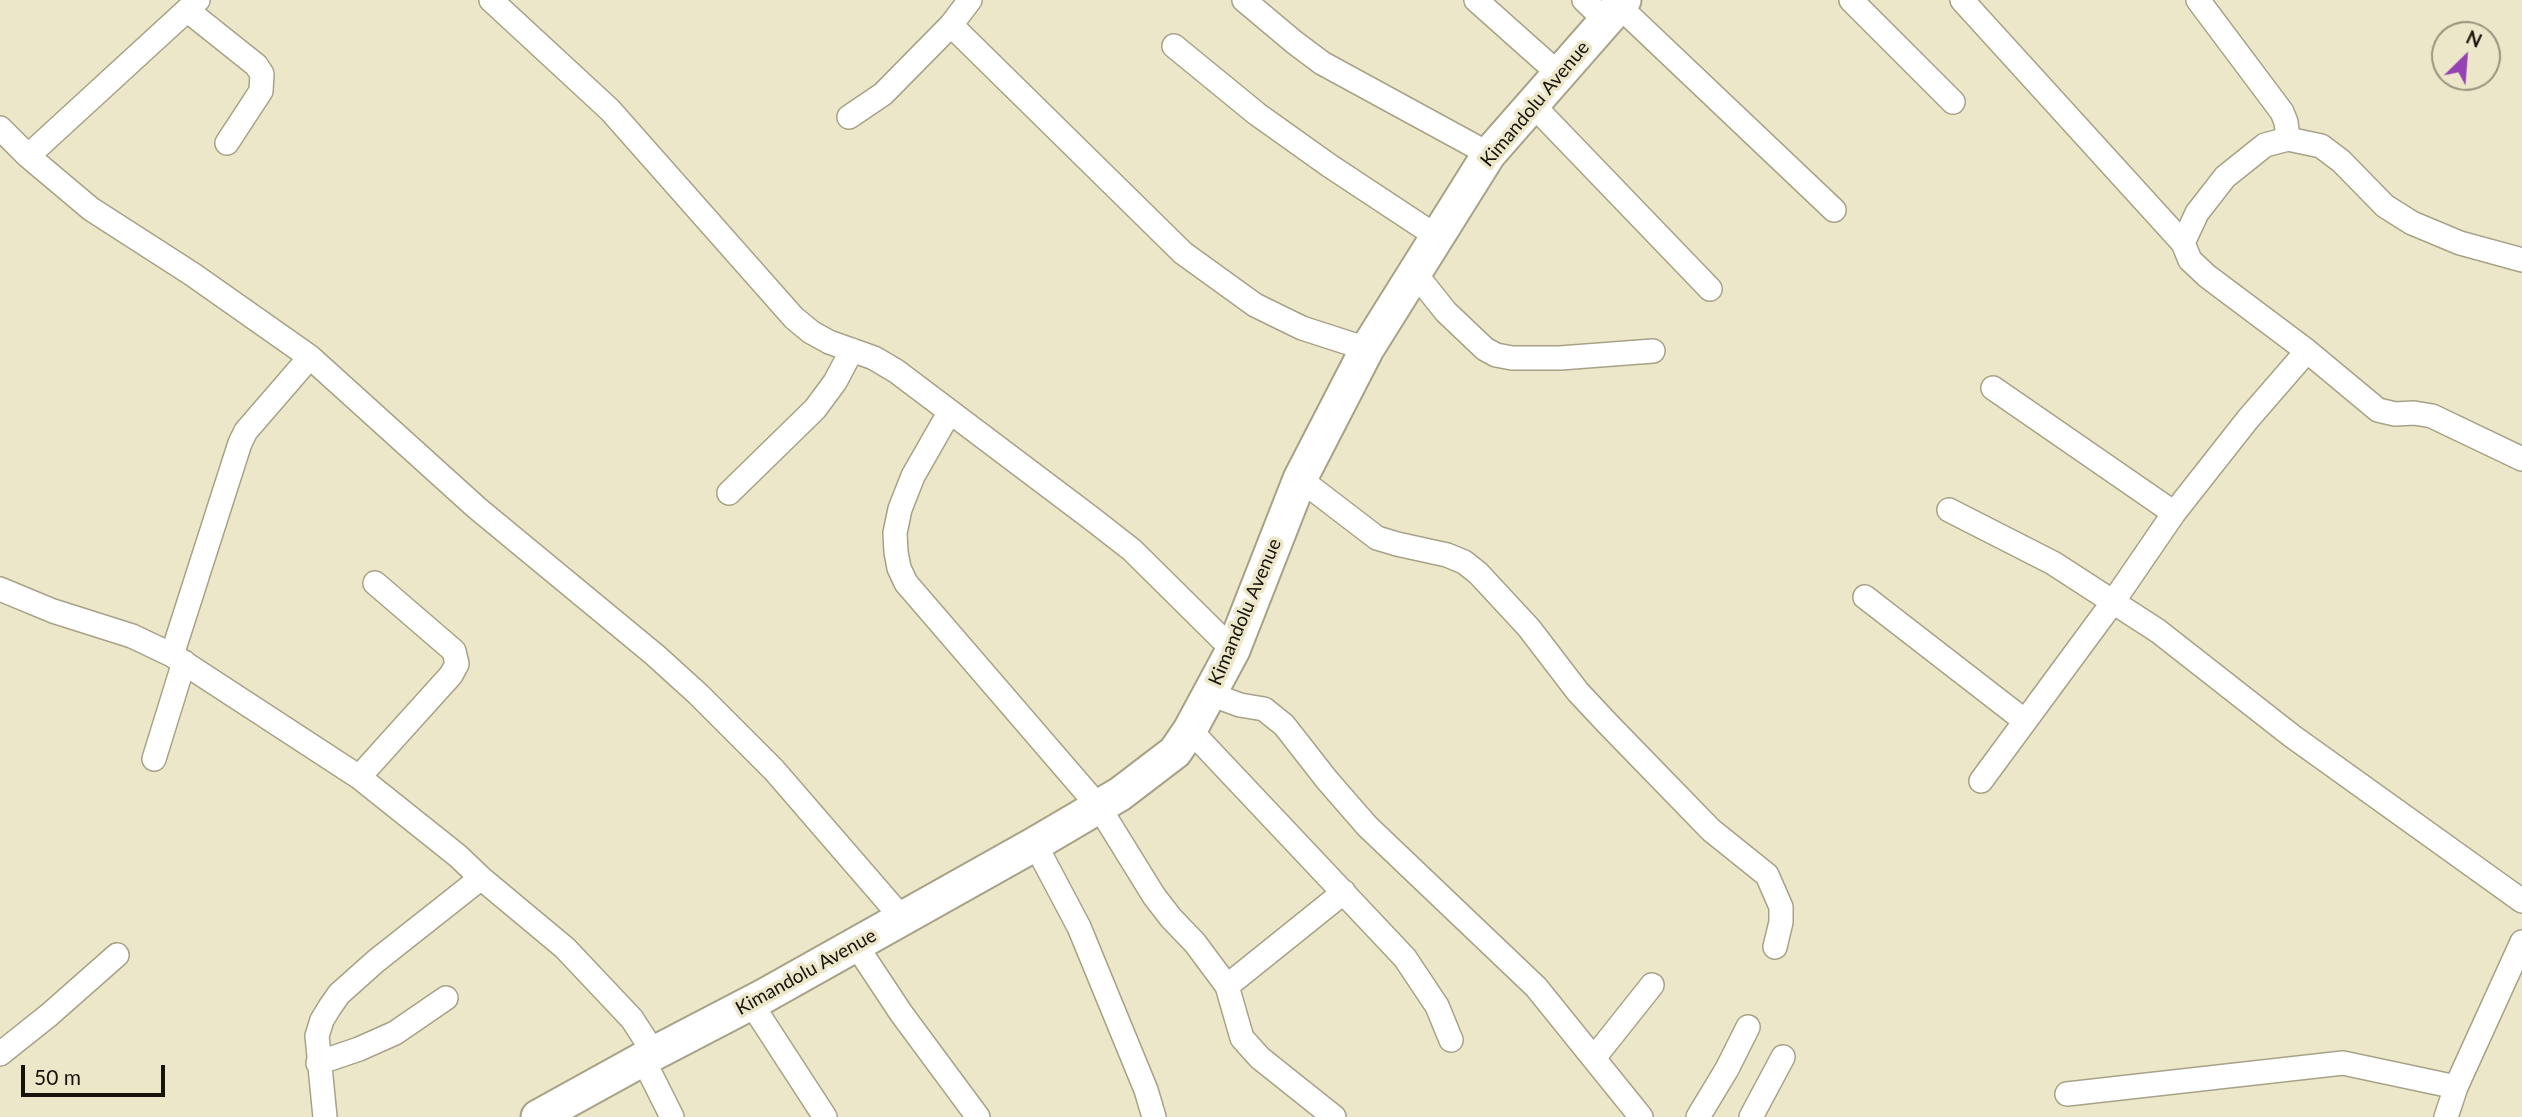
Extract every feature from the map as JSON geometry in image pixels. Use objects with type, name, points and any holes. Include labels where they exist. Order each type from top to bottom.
[{"type":"street","points":[[491,0],[610,110],[794,318],[829,342],[874,358],[895,371],[1132,550],[1233,650]]},
{"type":"street","points":[[849,117],[883,94],[951,25],[970,0]]},
{"type":"street","points":[[1244,0],[1294,42],[1339,73],[1489,154]]},
{"type":"street","points":[[1476,0],[1559,74]]},
{"type":"street","points":[[1851,0],[1953,102]]},
{"type":"street","points":[[1962,0],[2183,243],[2190,260],[2207,276],[2307,351],[2378,410],[2432,416],[2522,459]]},
{"type":"street","points":[[2198,0],[2282,112],[2288,139]]},
{"type":"street","points":[[28,156],[193,5],[256,65],[262,74],[261,91],[227,143]]},
{"type":"street","points":[[1608,7],[1834,210]]},
{"type":"street","name":"Kimandolu Avenue","points":[[538,1117],[751,1003],[1035,844],[1120,794],[1175,752],[1191,730],[1233,650],[1300,479],[1367,349],[1489,154],[1559,74],[1608,7]]},
{"type":"street","points":[[951,25],[1183,253],[1255,305],[1302,328],[1367,349]]},
{"type":"street","points":[[1174,46],[1267,121],[1436,236]]},
{"type":"street","points":[[1533,104],[1710,289]]},
{"type":"street","points":[[0,128],[28,156],[91,209],[192,274],[310,357],[477,508],[698,694],[774,770],[902,918]]},
{"type":"street","points":[[2183,243],[2197,213],[2225,177],[2265,145],[2288,139],[2321,146],[2341,161],[2385,206],[2413,223],[2460,243],[2522,260]]},
{"type":"street","points":[[1414,272],[1446,312],[1485,349],[1496,355],[1512,358],[1560,358],[1653,351]]},
{"type":"street","points":[[729,493],[815,409],[835,382],[852,350]]},
{"type":"street","points":[[1982,781],[2175,513],[2248,419],[2307,351]]},
{"type":"street","points":[[154,759],[178,658],[240,443],[246,431],[310,357]]},
{"type":"street","points":[[1993,388],[2175,513]]},
{"type":"street","points":[[949,413],[913,476],[900,509],[895,533],[899,568],[906,583],[1099,807],[1154,896],[1195,943],[1227,986],[1242,1038],[1334,1117]]},
{"type":"street","points":[[1300,479],[1377,538],[1447,555],[1464,562],[1478,573],[1529,628],[1578,692],[1651,770],[1711,830],[1767,875],[1781,907],[1781,922],[1775,947]]},
{"type":"street","points":[[1949,510],[2053,563],[2158,631],[2292,736],[2522,901]]},
{"type":"street","points":[[359,777],[451,675],[457,664],[454,651],[375,583]]},
{"type":"street","points":[[0,589],[53,611],[132,636],[178,658],[359,777],[458,856],[565,948],[632,1019],[672,1117]]},
{"type":"street","points":[[1865,597],[2025,721]]},
{"type":"street","points":[[1210,694],[1240,705],[1264,709],[1274,715],[1367,826],[1536,987],[1594,1058],[1630,1112]]},
{"type":"street","points":[[1191,730],[1405,958],[1437,1006],[1451,1040]]},
{"type":"street","points":[[1035,844],[1079,927],[1154,1117]]},
{"type":"street","points":[[325,1117],[317,1036],[322,1020],[339,994],[376,961],[481,878]]},
{"type":"street","points":[[1227,986],[1344,892]]},
{"type":"street","points":[[2446,1117],[2456,1087],[2522,943]]},
{"type":"street","points":[[856,945],[901,1013],[978,1117]]},
{"type":"street","points":[[0,1054],[117,955]]},
{"type":"street","points":[[1594,1058],[1652,985]]},
{"type":"street","points":[[318,1063],[395,1033],[446,998]]},
{"type":"street","points":[[751,1003],[825,1117]]},
{"type":"street","points":[[1698,1117],[1748,1027]]},
{"type":"street","points":[[1751,1117],[1783,1057]]},
{"type":"street","points":[[2067,1094],[2343,1063],[2456,1087]]}]
